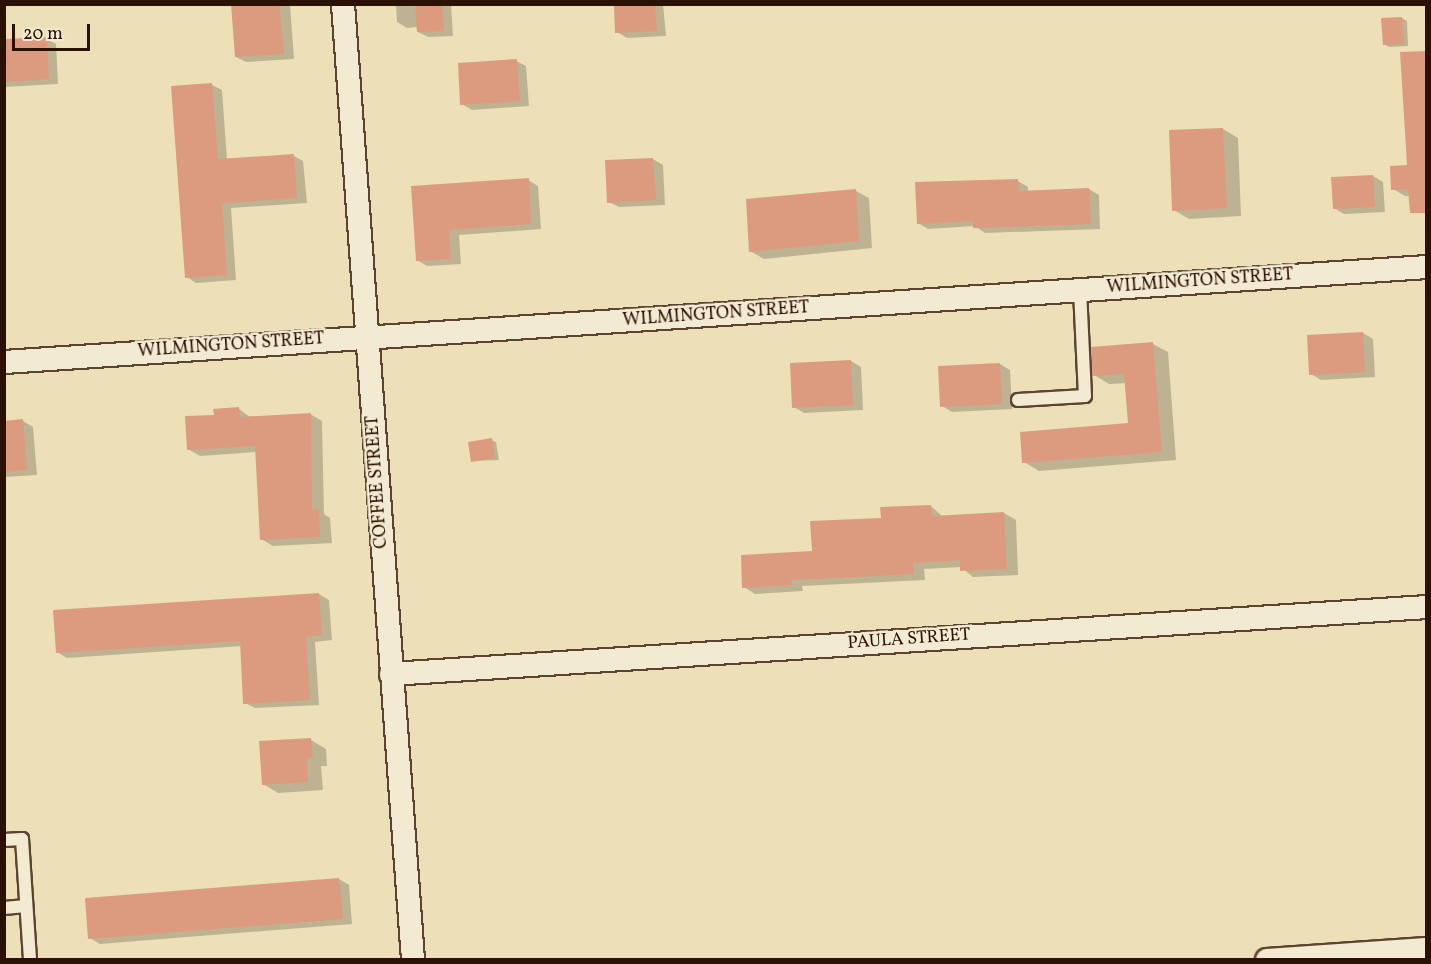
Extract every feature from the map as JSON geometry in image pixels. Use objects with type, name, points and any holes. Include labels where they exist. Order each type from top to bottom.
[{"type":"street","name":"COFFEE STREET","points":[[343,4],[413,960]]},
{"type":"street","name":"WILMINGTON STREET","points":[[4,362],[1426,267]]},
{"type":"street","name":"PAULA STREET","points":[[391,674],[1426,607]]},
{"type":"street","points":[[1266,960],[1426,949]]},
{"type":"lane","points":[[1018,400],[1085,396],[1080,290]]},
{"type":"lane","points":[[4,840],[22,839],[30,960]]},
{"type":"lane","points":[[4,908],[27,906]]},
{"type":"building","points":[[231,4],[279,4],[284,54],[235,57]]},
{"type":"building","points":[[415,4],[442,4],[444,31],[417,32]]},
{"type":"building","points":[[655,4],[657,31],[615,33],[614,5]]},
{"type":"building","points":[[1402,17],[1404,44],[1383,45],[1381,18]]},
{"type":"building","points":[[47,37],[49,79],[4,82],[4,39]]},
{"type":"building","points":[[1426,51],[1426,213],[1410,213],[1408,189],[1391,190],[1390,166],[1407,165],[1400,52]]},
{"type":"building","points":[[517,59],[520,101],[460,105],[458,63]]},
{"type":"building","points":[[212,83],[218,159],[294,154],[297,198],[222,203],[227,275],[185,278],[171,86]]},
{"type":"building","points":[[1223,128],[1227,208],[1172,211],[1169,130]]},
{"type":"building","points":[[653,158],[656,200],[607,203],[605,160]]},
{"type":"building","points":[[1373,175],[1375,207],[1333,209],[1331,177]]},
{"type":"building","points":[[529,178],[531,224],[449,230],[451,259],[416,261],[411,186]]},
{"type":"building","points":[[1018,179],[1019,191],[1089,188],[1091,224],[973,228],[973,221],[917,224],[915,182]]},
{"type":"building","points":[[856,189],[859,241],[749,252],[746,199]]},
{"type":"building","points":[[1363,332],[1365,372],[1309,375],[1307,335]]},
{"type":"building","points":[[1153,342],[1162,452],[1022,463],[1020,432],[1128,423],[1124,374],[1092,376],[1091,347]]},
{"type":"building","points":[[851,360],[853,405],[792,408],[790,363]]},
{"type":"building","points":[[1000,363],[1002,404],[940,407],[938,366]]},
{"type":"building","points":[[239,407],[240,417],[311,413],[312,510],[319,509],[320,537],[260,540],[255,446],[187,450],[185,416],[214,415],[213,409]]},
{"type":"building","points":[[23,419],[27,470],[4,472],[4,421]]},
{"type":"building","points":[[492,438],[495,458],[471,462],[468,442]]},
{"type":"building","points":[[931,505],[932,516],[1004,512],[1007,569],[960,571],[960,560],[913,563],[914,574],[791,580],[792,585],[742,588],[741,555],[812,551],[810,521],[881,518],[880,507]]},
{"type":"building","points":[[319,593],[322,635],[306,637],[310,700],[243,704],[240,641],[56,653],[53,610]]},
{"type":"building","points":[[311,738],[313,758],[307,758],[308,782],[262,785],[259,741]]},
{"type":"building","points":[[339,878],[343,919],[88,939],[85,898]]}]
